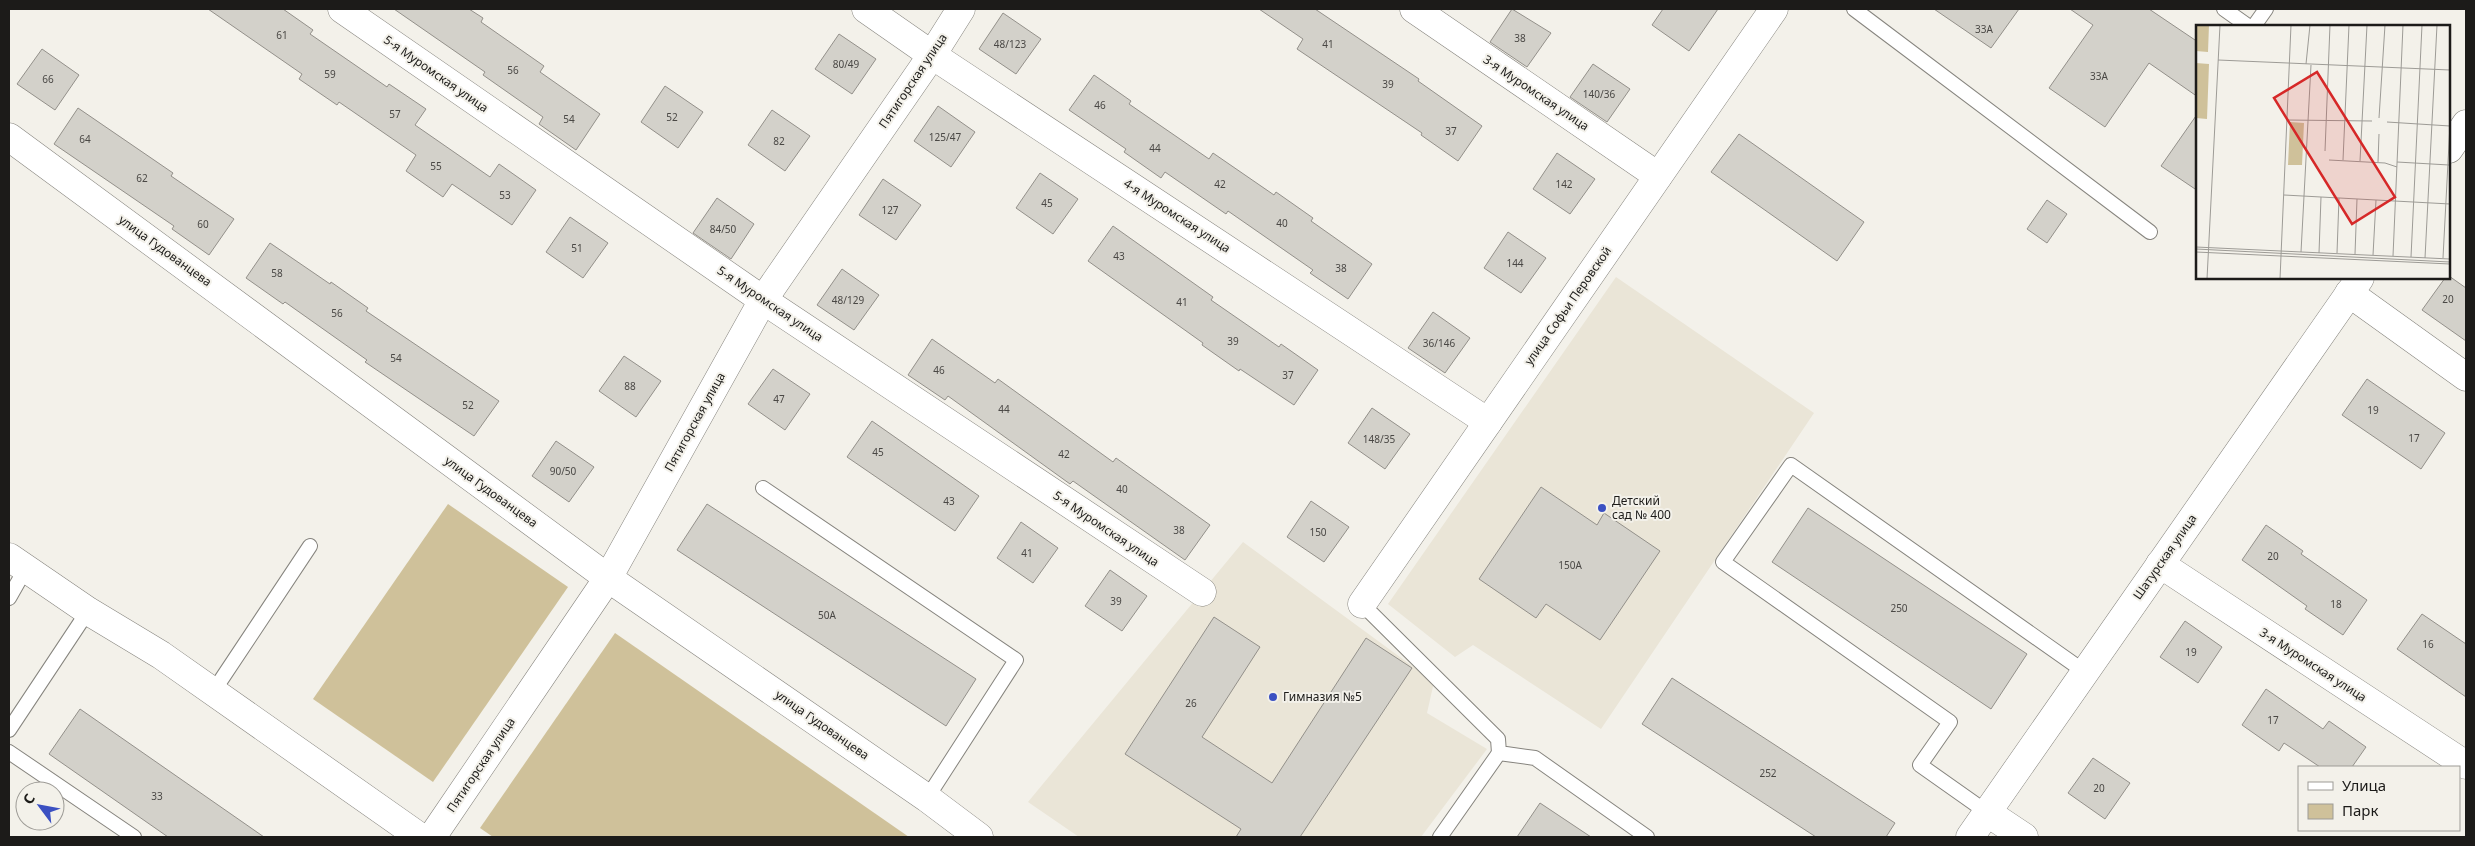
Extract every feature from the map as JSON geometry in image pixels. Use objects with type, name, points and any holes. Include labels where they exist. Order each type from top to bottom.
[{"type":"street","name":"5-я Муромская улица","points":[[342,9],[763,300],[1202,592]]},
{"type":"street","name":"4-я Муромская улица","points":[[866,9],[932,55],[1488,422]]},
{"type":"street","name":"Пятигорская улица","points":[[432,837],[608,578],[763,300],[932,55],[961,9]]},
{"type":"street","name":"3-я Муромская улица","points":[[1414,9],[1658,176]]},
{"type":"street","name":"улица Софьи Перовской","points":[[1362,604],[1774,9]]},
{"type":"street","points":[[2450,148],[2466,124]]},
{"type":"street","name":"улица Гудованцева","points":[[9,137],[608,578],[927,798],[979,837]]},
{"type":"street","points":[[2354,285],[2466,377]]},
{"type":"street","name":"Шатурская улица","points":[[1970,837],[2354,285]]},
{"type":"street","points":[[17,563],[88,611],[161,655],[407,834]]},
{"type":"street","name":"3-я Муромская улица","points":[[2160,564],[2466,765]]},
{"type":"street","points":[[1988,813],[2024,837]]},
{"type":"lane","points":[[1854,9],[2150,232]]},
{"type":"lane","points":[[2224,9],[2247,25]]},
{"type":"lane","points":[[2255,25],[2266,9]]},
{"type":"lane","points":[[1988,813],[1920,765],[1950,722],[1723,562],[1791,465],[2085,672]]},
{"type":"lane","points":[[763,488],[1016,660],[927,798]]},
{"type":"lane","points":[[213,692],[310,546]]},
{"type":"lane","points":[[9,598],[17,563]]},
{"type":"lane","points":[[1362,604],[1498,739],[1499,754],[1440,837]]},
{"type":"lane","points":[[9,730],[88,611]]},
{"type":"lane","points":[[9,752],[134,837]]},
{"type":"lane","points":[[1499,754],[1535,758],[1648,837]]},
{"type":"shaded area","name":"Детский сад № 400","points":[[1616,277],[1814,413],[1601,729],[1473,645],[1455,657],[1388,604]]},
{"type":"shaded area","name":"Гимназия №5","points":[[1243,542],[1434,682],[1427,713],[1487,749],[1421,837],[1079,837],[1028,802]]},
{"type":"green space","points":[[448,504],[568,587],[433,782],[313,699]]},
{"type":"green space","points":[[615,633],[909,837],[493,837],[480,828]]},
{"type":"building","points":[[208,9],[283,9],[313,30],[310,34],[387,87],[389,84],[426,109],[415,125],[490,177],[499,164],[536,190],[512,225],[452,184],[443,197],[406,171],[416,155],[339,102],[337,105],[299,79],[302,74]]},
{"type":"building","points":[[394,9],[469,9],[483,18],[481,22],[544,66],[540,72],[600,114],[576,150],[539,124],[543,117],[483,75],[485,72]]},
{"type":"building","points":[[1259,9],[1315,9],[1419,79],[1418,81],[1482,126],[1458,161],[1421,135],[1422,133],[1297,49],[1303,39]]},
{"type":"building","points":[[1512,9],[1551,33],[1527,67],[1490,42]]},
{"type":"building","points":[[1663,9],[1718,9],[1689,51],[1652,25]]},
{"type":"building","points":[[1934,9],[2019,9],[1991,48]]},
{"type":"building","points":[[2070,9],[2149,9],[2196,41],[2196,96],[2149,63],[2105,127],[2049,88],[2093,25]]},
{"type":"building","points":[[1003,13],[1041,39],[1016,74],[979,49]]},
{"type":"building","points":[[839,34],[876,59],[852,94],[815,69]]},
{"type":"building","points":[[42,49],[79,75],[55,110],[17,84]]},
{"type":"building","points":[[1593,64],[1630,89],[1607,122],[1570,97]]},
{"type":"building","points":[[1094,75],[1131,101],[1129,104],[1209,159],[1213,153],[1274,195],[1276,192],[1313,218],[1311,221],[1372,264],[1348,299],[1310,273],[1313,270],[1228,211],[1226,214],[1165,172],[1161,178],[1124,152],[1126,149],[1069,110]]},
{"type":"building","points":[[665,86],[703,112],[678,148],[641,122]]},
{"type":"building","points":[[938,106],[975,132],[951,167],[914,141]]},
{"type":"building","points":[[78,108],[173,173],[171,176],[234,219],[209,255],[172,229],[174,226],[54,144]]},
{"type":"building","points":[[772,110],[810,136],[785,171],[748,145]]},
{"type":"building","points":[[2196,116],[2196,190],[2161,166]]},
{"type":"building","points":[[1739,134],[1864,222],[1837,261],[1711,172]]},
{"type":"building","points":[[1557,153],[1595,179],[1570,214],[1533,189]]},
{"type":"building","points":[[1040,173],[1078,199],[1053,234],[1016,208]]},
{"type":"building","points":[[883,179],[921,205],[896,240],[859,215]]},
{"type":"building","points":[[717,198],[754,224],[731,259],[693,233]]},
{"type":"building","points":[[2047,200],[2067,214],[2047,243],[2027,229]]},
{"type":"building","points":[[570,217],[608,243],[583,278],[546,252]]},
{"type":"building","points":[[1113,226],[1213,297],[1211,300],[1279,347],[1281,344],[1318,370],[1294,405],[1240,369],[1239,371],[1088,261]]},
{"type":"building","points":[[1508,232],[1546,258],[1521,293],[1484,268]]},
{"type":"building","points":[[270,243],[330,284],[331,282],[368,308],[366,311],[499,401],[474,436],[365,362],[367,360],[285,302],[283,304],[246,278]]},
{"type":"building","points":[[842,269],[879,295],[854,330],[817,305]]},
{"type":"building","points":[[2450,277],[2466,288],[2466,341],[2422,310],[2444,279],[2450,279]]},
{"type":"building","points":[[1433,312],[1470,338],[1445,373],[1408,348]]},
{"type":"building","points":[[932,339],[995,383],[998,379],[1113,462],[1116,458],[1210,525],[1185,560],[1073,481],[1070,484],[948,396],[945,400],[908,375]]},
{"type":"building","points":[[624,356],[661,381],[636,417],[599,391]]},
{"type":"building","points":[[773,369],[810,394],[785,430],[748,404]]},
{"type":"building","points":[[2367,379],[2445,433],[2421,469],[2342,415]]},
{"type":"building","points":[[1372,408],[1410,434],[1385,469],[1348,443]]},
{"type":"building","points":[[872,421],[979,496],[955,531],[847,457]]},
{"type":"building","points":[[556,441],[594,467],[569,502],[532,476]]},
{"type":"building","points":[[1541,487],[1597,525],[1604,513],[1660,551],[1600,640],[1546,604],[1536,618],[1479,579]]},
{"type":"building","points":[[1311,501],[1349,527],[1324,562],[1287,537]]},
{"type":"building","points":[[707,504],[976,679],[946,726],[677,550]]},
{"type":"building","points":[[1808,508],[2027,654],[1991,709],[1772,562]]},
{"type":"building","points":[[1021,522],[1058,548],[1033,583],[997,558]]},
{"type":"building","points":[[2266,525],[2303,551],[2301,554],[2367,600],[2343,635],[2305,609],[2307,606],[2242,560]]},
{"type":"building","points":[[1110,570],[1147,596],[1122,631],[1085,606]]},
{"type":"building","points":[[2422,614],[2466,644],[2466,697],[2397,649]]},
{"type":"building","points":[[1214,617],[1260,647],[1202,737],[1272,783],[1366,638],[1412,668],[1300,837],[1236,837],[1241,829],[1125,754]]},
{"type":"building","points":[[2185,621],[2222,647],[2198,683],[2160,657]]},
{"type":"building","points":[[1672,678],[1895,823],[1886,837],[1816,837],[1642,724]]},
{"type":"building","points":[[2266,689],[2323,729],[2329,721],[2366,747],[2353,766],[2318,766],[2284,743],[2279,751],[2242,725]]},
{"type":"building","points":[[80,709],[264,837],[168,837],[49,754]]},
{"type":"building","points":[[2093,758],[2130,783],[2105,819],[2068,793]]},
{"type":"building","points":[[1540,803],[1591,837],[1517,837]]},
{"type":"place","name":"Детский сад № 400","points":[[1602,508]]},
{"type":"place","name":"Гимназия №5","points":[[1273,697]]}]
